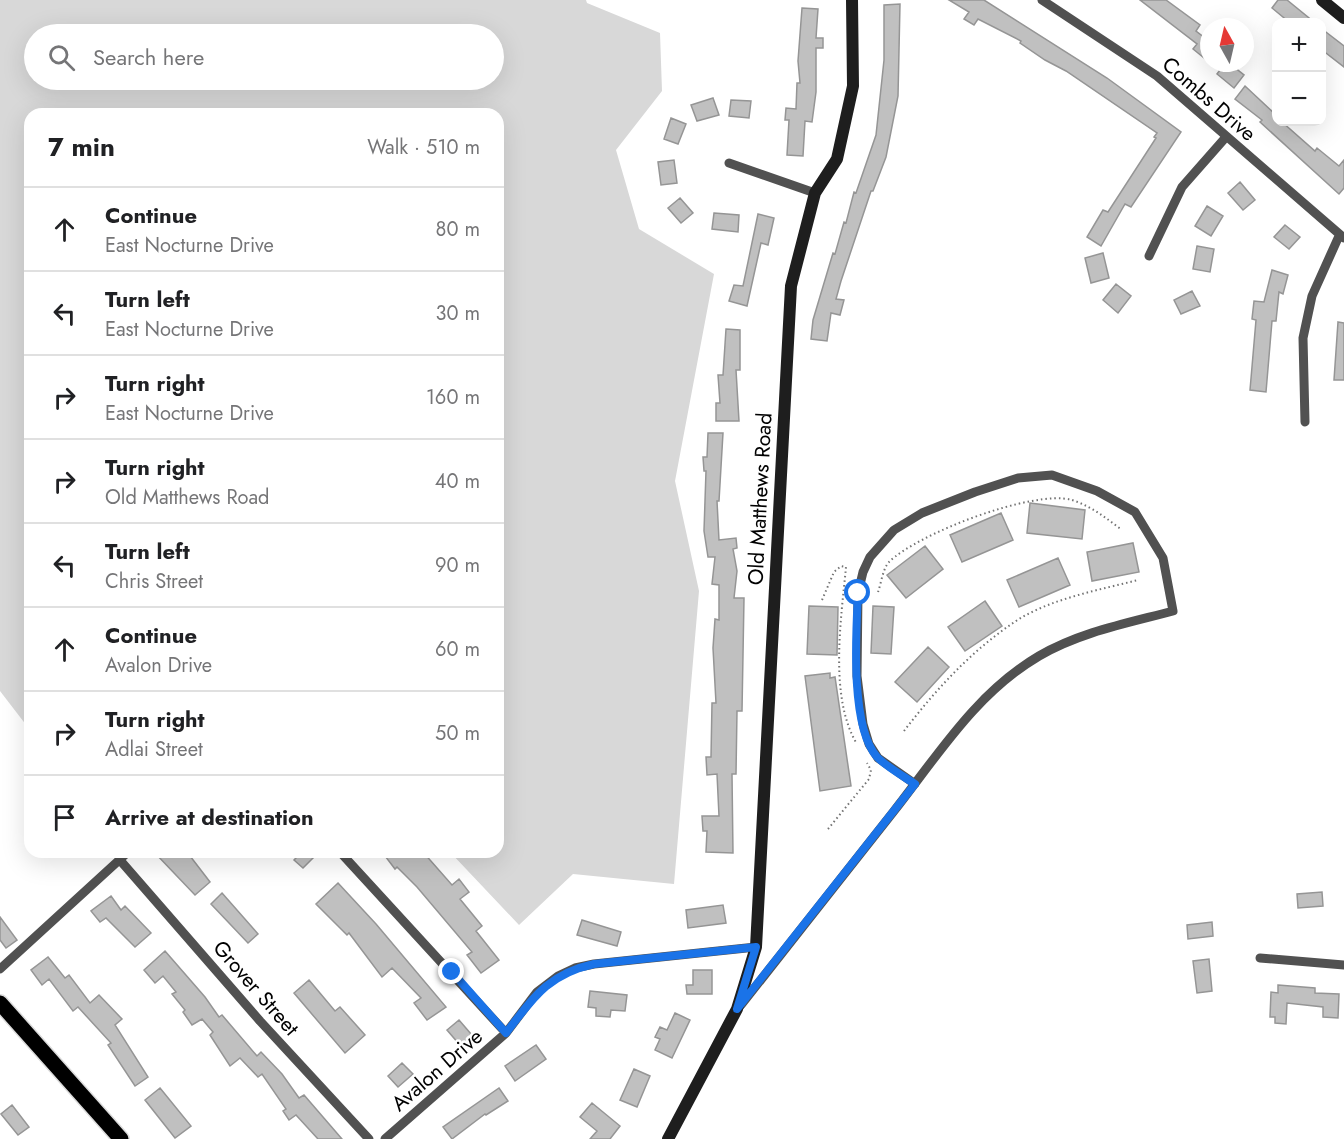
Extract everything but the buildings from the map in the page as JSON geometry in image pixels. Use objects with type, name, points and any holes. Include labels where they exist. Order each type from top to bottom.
[{"type":"main road","points":[[0,1003],[121,1139]]},
{"type":"street","name":"Old Matthews Road","points":[[668,1139],[737,1009],[756,947],[790,286],[815,193],[837,159],[853,86],[852,0]]},
{"type":"street","name":"Combs Drive","points":[[1042,0],[1157,76],[1341,237]]},
{"type":"street","points":[[1322,0],[1344,18]]},
{"type":"street","points":[[1149,256],[1182,187],[1226,137]]},
{"type":"street","points":[[729,163],[815,193]]},
{"type":"street","points":[[1305,422],[1303,338],[1312,296],[1341,237]]},
{"type":"street","points":[[737,1009],[915,784],[974,709],[1019,669],[1061,645],[1095,632],[1173,611],[1163,558],[1135,512],[1097,491],[1052,475],[1018,477],[922,513],[894,530],[870,557],[858,593],[855,642],[863,724],[868,744],[878,758],[915,784]]},
{"type":"street","points":[[346,858],[506,1033]]},
{"type":"street","points":[[0,969],[120,859]]},
{"type":"street","name":"Grover Street","points":[[120,859],[260,1021],[369,1139]]},
{"type":"street","name":"Avalon Drive","points":[[385,1139],[506,1033],[537,992],[558,976],[575,968],[594,964],[756,947]]},
{"type":"street","points":[[1260,958],[1344,965]]},
{"type":"path","points":[[878,592],[887,563],[923,538],[1013,504],[1043,497],[1071,499],[1096,510],[1122,530]]},
{"type":"path","points":[[822,600],[834,572],[841,566],[846,567],[840,663],[847,727],[858,746]]},
{"type":"path","points":[[903,731],[946,680],[970,656],[1021,619],[1059,602],[1138,580]]},
{"type":"path","points":[[828,829],[868,778],[871,770],[864,755]]},
{"type":"shaded area","points":[[0,0],[586,0],[587,3],[660,33],[662,91],[616,150],[639,229],[714,274],[675,481],[699,591],[674,884],[573,874],[519,925],[456,858],[504,858],[504,108],[24,108],[24,722],[0,691]]},
{"type":"route","points":[[452,972],[506,1033],[537,992],[558,976],[575,968],[756,947],[737,1009],[915,784],[878,758],[868,744],[856,676],[855,642],[858,593]]}]
